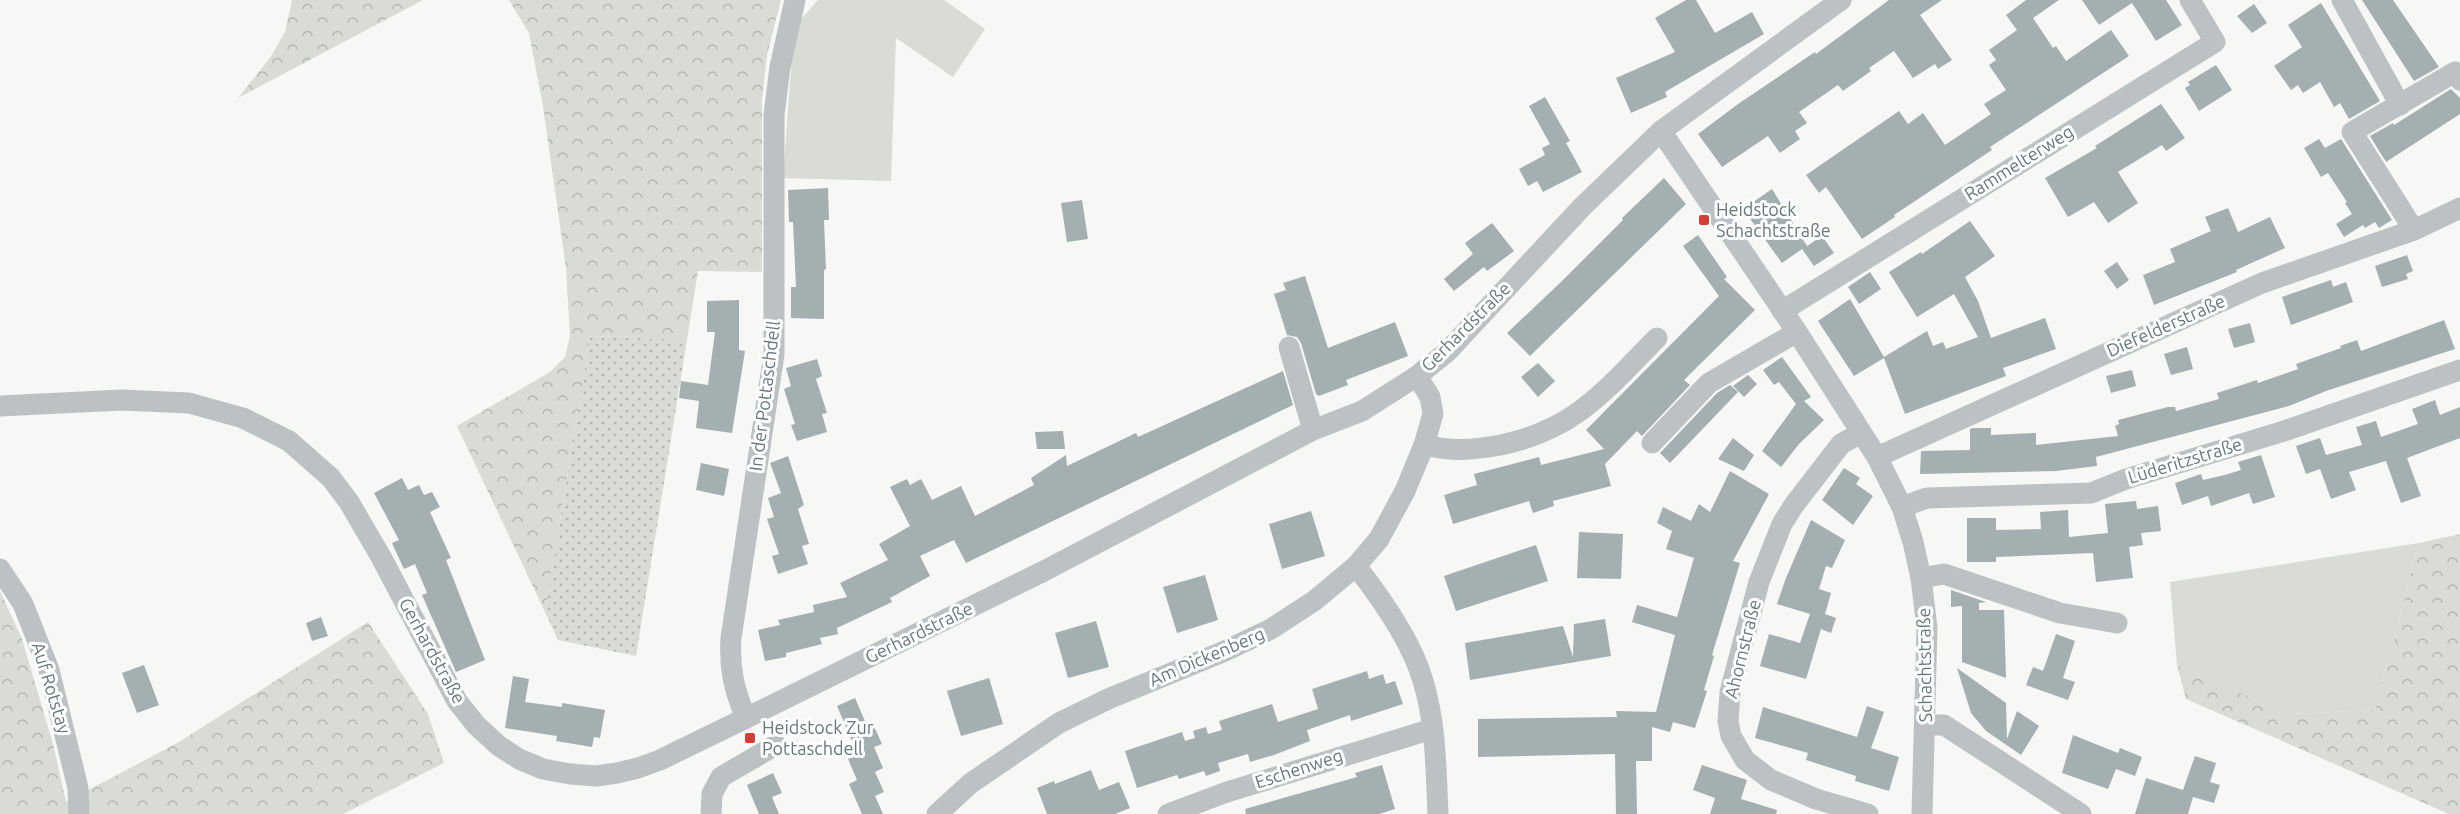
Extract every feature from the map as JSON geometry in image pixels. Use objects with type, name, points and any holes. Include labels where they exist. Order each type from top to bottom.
[{"type":"street","name":"In der Pottaschdell","points":[[746,718],[734,689],[731,673],[731,638],[774,354],[774,115],[780,66],[795,0]]},
{"type":"street","name":"Gerhardstraße","points":[[0,406],[122,400],[189,403],[243,418],[289,441],[331,478],[349,502],[381,557],[457,701],[476,725],[499,746],[519,759],[536,766],[570,774],[596,776],[638,768],[746,718],[1044,571],[1313,430],[1362,411],[1417,376],[1447,352],[1582,207],[1661,131],[1841,0]]},
{"type":"street","name":"Rammelterweg","points":[[1782,311],[2215,42],[2190,0]]},
{"type":"street","points":[[2342,0],[2400,105]]},
{"type":"street","points":[[2414,230],[2352,132],[2455,72],[2460,80]]},
{"type":"street","name":"Schachtstraße","points":[[1661,131],[1797,332],[1877,457],[1902,507],[1914,542],[1927,628],[1922,814]]},
{"type":"street","name":"Diefelderstraße","points":[[1877,457],[2262,283],[2414,230],[2460,208]]},
{"type":"street","points":[[1652,443],[1709,383],[1797,332]]},
{"type":"street","points":[[1424,445],[1446,450],[1470,451],[1526,440],[1551,430],[1575,416],[1594,401],[1657,338]]},
{"type":"street","points":[[1289,347],[1313,430]]},
{"type":"street","name":"Lüderitzstraße","points":[[1902,507],[1927,498],[2091,493],[2126,479],[2281,432],[2460,370]]},
{"type":"street","name":"Am Dickenberg","points":[[937,814],[971,783],[1059,723],[1108,699],[1271,630],[1314,601],[1356,566],[1379,539],[1405,491],[1424,445],[1433,414],[1430,397],[1417,376]]},
{"type":"street","name":"Ahornstraße","points":[[1861,433],[1841,444],[1782,524],[1759,582],[1730,692],[1728,721],[1731,736],[1745,760],[1771,780],[1816,799],[1868,814]]},
{"type":"street","points":[[1356,566],[1376,592],[1416,659],[1424,682],[1432,729],[1438,814]]},
{"type":"street","name":"Auf Rotstay","points":[[0,569],[22,604],[49,670],[78,788],[79,814]]},
{"type":"street","points":[[1921,578],[1944,574],[2060,613],[2117,623]]},
{"type":"street","points":[[1926,725],[1944,725],[2081,814]]},
{"type":"street","name":"Eschenweg","points":[[1168,814],[1270,778],[1432,729]]},
{"type":"street","points":[[711,814],[712,794],[721,777],[776,745]]},
{"type":"green space","points":[[292,0],[423,0],[238,98],[270,58],[285,32]]},
{"type":"green space","points":[[509,0],[781,0],[767,55],[762,99],[762,272],[698,271],[687,340],[590,336],[545,612],[457,426],[550,372],[565,357],[570,336],[566,268],[543,106],[529,33]]},
{"type":"green space","points":[[818,0],[944,0],[985,29],[953,77],[896,38],[891,181],[783,178],[794,27]]},
{"type":"green space","points":[[590,336],[687,340],[636,656],[558,640],[545,612]]},
{"type":"green space","points":[[2460,534],[2460,814],[2449,814],[2186,699],[2177,665],[2290,714],[2375,710],[2419,543]]},
{"type":"green space","points":[[2419,543],[2375,710],[2290,714],[2177,665],[2170,582]]},
{"type":"green space","points":[[0,591],[22,639],[53,744],[66,802],[179,742],[368,622],[428,714],[444,763],[343,814],[0,814]]},
{"type":"building","points":[[1686,0],[1696,0],[1715,33],[1752,12],[1764,34],[1665,92],[1667,97],[1631,113],[1616,78],[1675,52],[1655,18]]},
{"type":"building","points":[[1889,0],[1942,0],[1920,15],[1952,60],[1938,69],[1935,64],[1913,78],[1894,51],[1869,68],[1871,71],[1843,91],[1838,85],[1799,112],[1807,123],[1795,131],[1800,139],[1780,153],[1768,136],[1722,167],[1698,134],[1738,104],[1815,52],[1816,54]]},
{"type":"building","points":[[2026,0],[2059,0],[2033,18],[2053,48],[2056,46],[2066,61],[2111,30],[2129,56],[1990,147],[1992,150],[1862,239],[1826,187],[1819,193],[1806,175],[1899,111],[1908,124],[1923,113],[1945,145],[1991,114],[1984,104],[2006,90],[1989,65],[1996,60],[1989,50],[2017,30],[2006,15]]},
{"type":"building","points":[[2082,0],[2166,0],[2182,25],[2156,41],[2132,3],[2099,25]]},
{"type":"building","points":[[2362,0],[2393,0],[2439,67],[2414,81]]},
{"type":"building","points":[[2321,3],[2380,101],[2349,119],[2340,103],[2334,107],[2320,82],[2303,93],[2298,85],[2291,90],[2274,66],[2302,47],[2288,25]]},
{"type":"building","points":[[2254,4],[2267,23],[2252,33],[2237,16]]},
{"type":"building","points":[[2216,65],[2232,90],[2199,111],[2185,88],[2190,85],[2188,82]]},
{"type":"building","points":[[2451,89],[2460,98],[2460,114],[2386,162],[2370,136],[2393,123],[2394,125]]},
{"type":"building","points":[[1545,97],[1570,141],[1566,143],[1582,172],[1543,192],[1537,181],[1528,186],[1519,169],[1545,155],[1542,148],[1550,144],[1529,106]]},
{"type":"building","points":[[2161,104],[2185,138],[2166,151],[2162,145],[2118,172],[2138,203],[2108,223],[2094,202],[2068,217],[2045,178],[2097,148],[2095,146]]},
{"type":"building","points":[[2319,139],[2325,148],[2341,139],[2392,220],[2379,228],[2375,222],[2365,228],[2363,225],[2344,237],[2336,224],[2352,214],[2345,203],[2347,202],[2328,173],[2321,177],[2304,148]]},
{"type":"building","points":[[1664,178],[1686,204],[1530,356],[1507,333]]},
{"type":"building","points":[[828,188],[829,220],[824,220],[826,269],[824,270],[824,319],[791,318],[791,287],[796,287],[793,222],[789,222],[788,190]]},
{"type":"building","points":[[1772,189],[1807,246],[1822,236],[1834,253],[1814,266],[1802,249],[1782,263],[1743,209]]},
{"type":"building","points":[[1082,200],[1088,239],[1067,242],[1061,203]]},
{"type":"building","points":[[2228,208],[2238,232],[2270,217],[2285,248],[2236,270],[2237,272],[2154,305],[2143,275],[2175,262],[2170,249],[2211,231],[2205,217]]},
{"type":"building","points":[[1970,221],[1995,256],[1965,277],[1978,301],[1991,338],[2045,318],[2056,349],[2003,368],[2006,376],[1905,414],[1884,358],[1854,376],[1818,321],[1850,299],[1884,357],[1927,331],[1933,346],[1943,342],[1946,349],[1978,337],[1954,294],[1917,317],[1889,272],[1921,252],[1922,254]]},
{"type":"building","points":[[1492,223],[1514,251],[1487,271],[1484,267],[1454,291],[1444,279],[1473,254],[1465,243]]},
{"type":"building","points":[[1698,235],[1727,277],[1724,279],[1755,310],[1684,380],[1690,385],[1642,436],[1637,431],[1605,464],[1611,486],[1553,501],[1554,506],[1533,513],[1529,501],[1453,524],[1444,495],[1477,485],[1474,474],[1539,457],[1541,465],[1604,449],[1586,430],[1719,296],[1683,246]]},
{"type":"building","points":[[2407,255],[2413,271],[2406,274],[2408,279],[2382,287],[2375,266]]},
{"type":"building","points":[[2117,262],[2129,280],[2117,289],[2104,271]]},
{"type":"building","points":[[1870,272],[1881,289],[1859,304],[1848,287]]},
{"type":"building","points":[[1305,276],[1328,348],[1395,322],[1408,356],[1346,380],[1348,385],[1319,396],[1316,394],[1301,343],[1297,337],[1287,335],[1274,294],[1286,290],[1283,283]]},
{"type":"building","points":[[2331,280],[2333,287],[2346,282],[2353,302],[2291,325],[2282,297]]},
{"type":"building","points":[[739,300],[739,350],[745,351],[732,433],[696,428],[699,401],[679,398],[681,381],[708,385],[715,332],[707,332],[707,301]]},
{"type":"building","points":[[2444,320],[2455,349],[2326,391],[2289,406],[2096,457],[2097,466],[2056,471],[1920,474],[1921,451],[1970,450],[1970,429],[1973,428],[1991,428],[1991,435],[2036,433],[2036,445],[2118,436],[2115,426],[2119,424],[2118,420],[2168,407],[2175,407],[2176,411],[2219,399],[2217,393],[2257,380],[2258,383],[2298,369],[2296,364],[2357,340],[2361,351]]},
{"type":"building","points":[[2250,323],[2255,342],[2234,348],[2228,329]]},
{"type":"building","points":[[2187,347],[2193,369],[2171,375],[2164,354]]},
{"type":"building","points":[[1782,357],[1811,397],[1804,401],[1824,420],[1799,444],[1781,467],[1762,451],[1796,404],[1779,382],[1774,385],[1763,370]]},
{"type":"building","points":[[817,359],[822,376],[816,379],[827,413],[822,414],[827,432],[797,441],[791,425],[795,424],[784,389],[791,386],[786,368]]},
{"type":"building","points":[[1538,363],[1555,381],[1538,397],[1521,377]]},
{"type":"building","points":[[2132,370],[2136,386],[2111,393],[2106,376]]},
{"type":"building","points":[[1283,371],[1293,405],[966,563],[954,540],[920,556],[930,576],[890,598],[892,602],[837,628],[838,634],[820,638],[822,644],[786,653],[786,657],[765,661],[758,630],[780,625],[778,620],[814,612],[813,605],[847,597],[840,583],[888,560],[879,544],[910,526],[890,487],[907,479],[910,485],[921,479],[932,500],[961,486],[975,516],[1034,485],[1031,478],[1066,455],[1067,466],[1136,433],[1138,437]]},
{"type":"building","points":[[1748,375],[1757,384],[1744,397],[1733,386]]},
{"type":"building","points":[[1730,385],[1738,392],[1670,463],[1660,453],[1717,393]]},
{"type":"building","points":[[2435,400],[2440,415],[2460,407],[2460,438],[2407,458],[2421,496],[2401,503],[2386,461],[2349,472],[2356,490],[2331,499],[2320,469],[2306,474],[2296,446],[2320,438],[2326,455],[2362,445],[2356,427],[2376,421],[2381,437],[2418,424],[2412,409]]},
{"type":"building","points":[[1063,431],[1065,449],[1037,449],[1035,432]]},
{"type":"building","points":[[1733,438],[1754,455],[1744,471],[1718,459]]},
{"type":"building","points":[[2261,455],[2275,497],[2253,504],[2249,493],[2211,506],[2208,496],[2182,505],[2175,483],[2201,474],[2203,480],[2241,470],[2238,462]]},
{"type":"building","points":[[788,456],[804,505],[798,509],[809,544],[802,546],[808,564],[778,574],[772,556],[779,554],[767,519],[774,517],[768,498],[781,493],[770,463]]},
{"type":"building","points":[[701,463],[729,469],[724,496],[696,490]]},
{"type":"building","points":[[1844,468],[1860,478],[1856,484],[1873,496],[1853,525],[1822,500]]},
{"type":"building","points":[[1730,471],[1769,494],[1733,561],[1740,563],[1712,655],[1714,656],[1704,690],[1707,691],[1695,728],[1673,722],[1670,732],[1652,727],[1652,761],[1636,761],[1637,814],[1616,814],[1615,754],[1478,757],[1478,719],[1617,717],[1616,711],[1656,712],[1675,635],[1632,622],[1637,605],[1677,617],[1694,558],[1666,549],[1672,531],[1657,523],[1663,507],[1691,521],[1699,504],[1710,512]]},
{"type":"building","points":[[402,478],[408,490],[419,485],[424,495],[432,492],[440,507],[430,512],[451,558],[446,560],[485,660],[456,672],[422,595],[427,593],[415,564],[404,569],[392,543],[399,540],[374,493]]},
{"type":"building","points":[[2136,501],[2137,509],[2158,506],[2161,531],[2141,533],[2143,545],[2129,547],[2133,578],[2096,582],[2093,553],[1996,557],[1996,562],[1967,562],[1967,518],[1996,518],[1996,530],[2041,529],[2040,512],[2068,510],[2069,537],[2108,533],[2105,504]]},
{"type":"building","points":[[1311,511],[1325,556],[1282,569],[1269,524]]},
{"type":"building","points":[[1811,520],[1845,540],[1832,568],[1826,566],[1819,589],[1831,593],[1825,614],[1836,618],[1831,633],[1821,629],[1806,679],[1760,666],[1769,634],[1800,643],[1810,614],[1777,604]]},
{"type":"building","points":[[1579,532],[1623,534],[1621,579],[1577,578]]},
{"type":"building","points":[[1536,545],[1548,581],[1456,611],[1444,576]]},
{"type":"building","points":[[1205,575],[1218,620],[1177,633],[1163,587]]},
{"type":"building","points":[[1951,590],[1986,602],[1979,603],[1979,610],[2004,610],[2006,678],[1962,662],[1962,606],[1951,607]]},
{"type":"building","points":[[321,617],[328,636],[312,641],[306,623]]},
{"type":"building","points":[[1605,619],[1611,656],[1470,680],[1465,643],[1563,626],[1573,657],[1574,624]]},
{"type":"building","points":[[1096,621],[1109,667],[1068,678],[1055,633]]},
{"type":"building","points":[[2056,634],[2075,641],[2063,678],[2075,682],[2068,700],[2026,685],[2033,667],[2043,671]]},
{"type":"building","points":[[144,665],[159,705],[137,713],[122,673]]},
{"type":"building","points":[[1957,668],[2006,703],[2007,739],[2017,711],[2039,726],[2021,755],[1986,731],[1971,713]]},
{"type":"building","points":[[1367,671],[1369,679],[1383,674],[1386,684],[1395,681],[1403,704],[1351,721],[1350,715],[1307,730],[1310,741],[1274,755],[1250,762],[1248,754],[1218,763],[1220,771],[1206,776],[1204,771],[1179,779],[1177,775],[1137,788],[1125,751],[1182,732],[1185,741],[1195,738],[1193,731],[1206,727],[1208,734],[1222,730],[1219,721],[1272,704],[1278,722],[1318,709],[1312,689]]},
{"type":"building","points":[[513,676],[529,679],[525,702],[562,707],[562,703],[605,710],[600,738],[594,737],[592,747],[556,741],[557,736],[505,728]]},
{"type":"building","points":[[989,678],[1003,724],[961,736],[947,691]]},
{"type":"building","points":[[855,698],[867,726],[873,724],[882,744],[874,747],[883,768],[875,772],[884,792],[875,796],[883,814],[862,814],[849,784],[857,780],[848,759],[858,755],[837,706]]},
{"type":"building","points":[[1867,706],[1884,712],[1871,748],[1899,757],[1889,791],[1855,781],[1856,776],[1806,760],[1808,753],[1755,738],[1763,707],[1857,737]]},
{"type":"building","points":[[2073,735],[2118,753],[2120,748],[2142,757],[2135,776],[2116,769],[2108,789],[2062,773]]},
{"type":"building","points":[[2195,756],[2216,763],[2210,782],[2220,785],[2214,803],[2193,797],[2188,814],[2135,814],[2146,778],[2183,790]]},
{"type":"building","points":[[1382,765],[1395,809],[1379,814],[1246,814],[1245,809],[1357,777],[1355,773]]},
{"type":"building","points":[[1702,765],[1747,780],[1741,799],[1777,810],[1776,814],[1710,814],[1715,798],[1693,790]]},
{"type":"building","points":[[1091,770],[1099,790],[1119,782],[1130,808],[1115,814],[1047,814],[1037,788],[1054,781],[1055,784]]},
{"type":"building","points":[[773,773],[782,793],[772,797],[779,814],[759,814],[747,785]]},
{"type":"place","name":"Heidstock Schachtstraße","points":[[1704,220]]},
{"type":"place","name":"Heidstock Zur Pottaschdell","points":[[750,738]]}]
